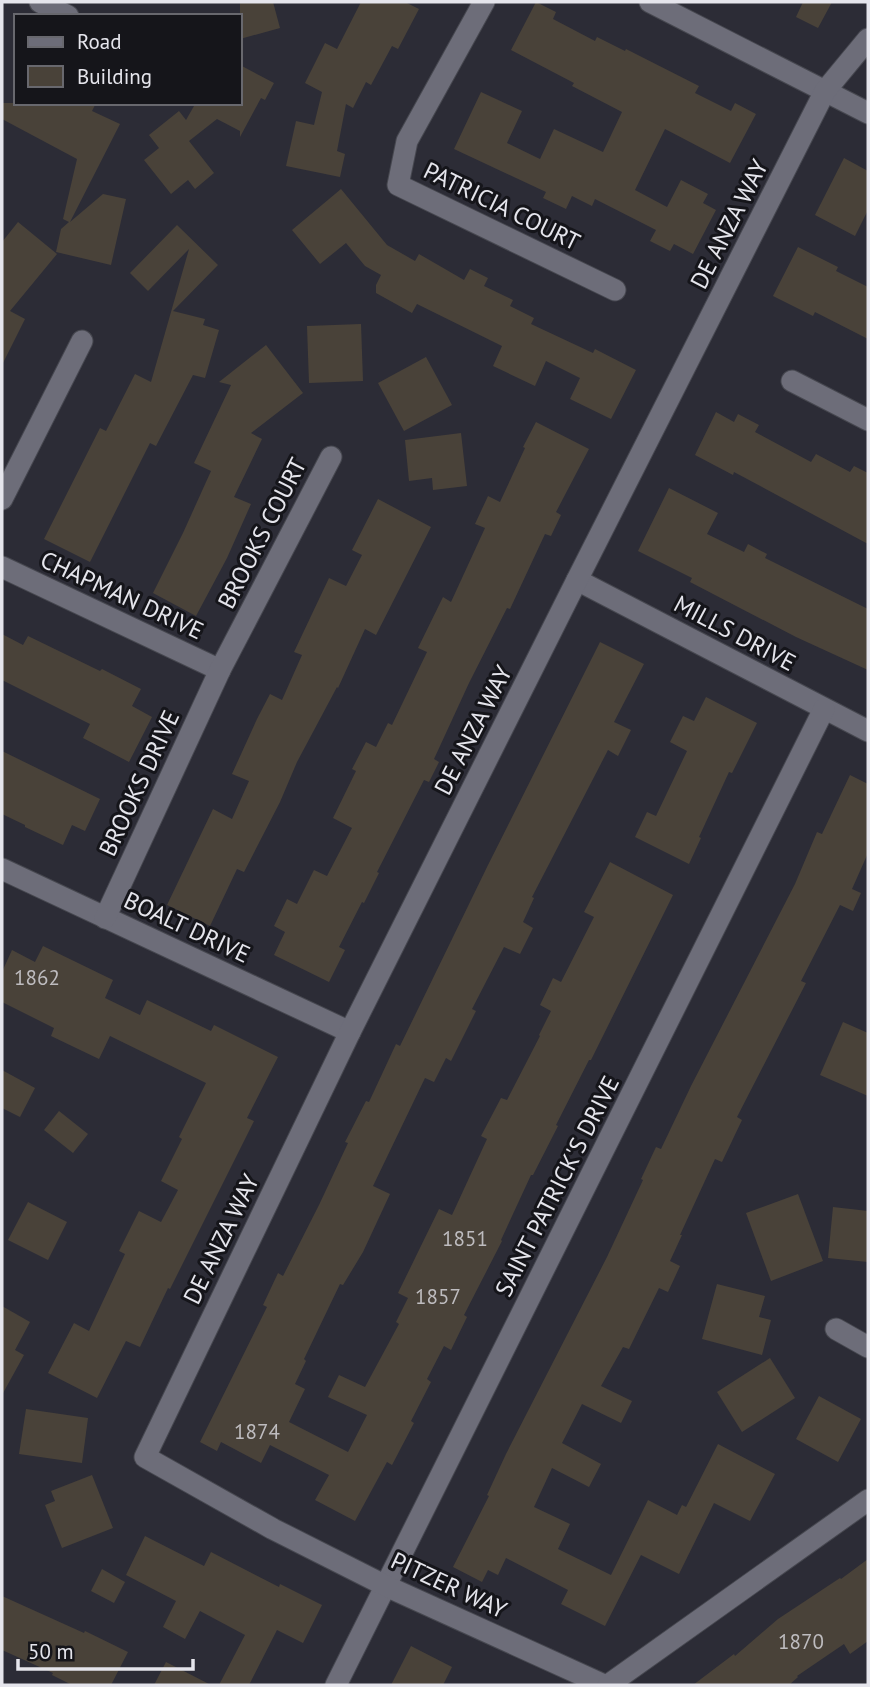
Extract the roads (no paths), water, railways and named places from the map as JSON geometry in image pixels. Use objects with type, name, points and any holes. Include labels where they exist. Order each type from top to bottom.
[{"type":"street","points":[[40,2],[64,14]]},
{"type":"street","name":"PATRICIA COURT","points":[[484,2],[407,141],[398,185],[615,290]]},
{"type":"street","points":[[650,2],[868,113]]},
{"type":"street","name":"DE ANZA WAY","points":[[145,1457],[351,1032],[825,91],[868,39]]},
{"type":"street","points":[[2,499],[82,341]]},
{"type":"street","points":[[792,381],[868,420]]},
{"type":"street","name":"BROOKS COURT","points":[[220,670],[331,457]]},
{"type":"street","name":"CHAPMAN DRIVE","points":[[2,567],[220,670]]},
{"type":"street","name":"MILLS DRIVE","points":[[577,580],[868,731]]},
{"type":"street","name":"BROOKS DRIVE","points":[[105,918],[220,670]]},
{"type":"street","name":"SAINT PATRICK'S DRIVE","points":[[336,1685],[824,709]]},
{"type":"street","name":"BOALT DRIVE","points":[[2,869],[351,1032]]},
{"type":"street","points":[[836,1329],[868,1347]]},
{"type":"street","name":"PITZER WAY","points":[[145,1457],[273,1529],[386,1586],[606,1685],[868,1500]]}]
